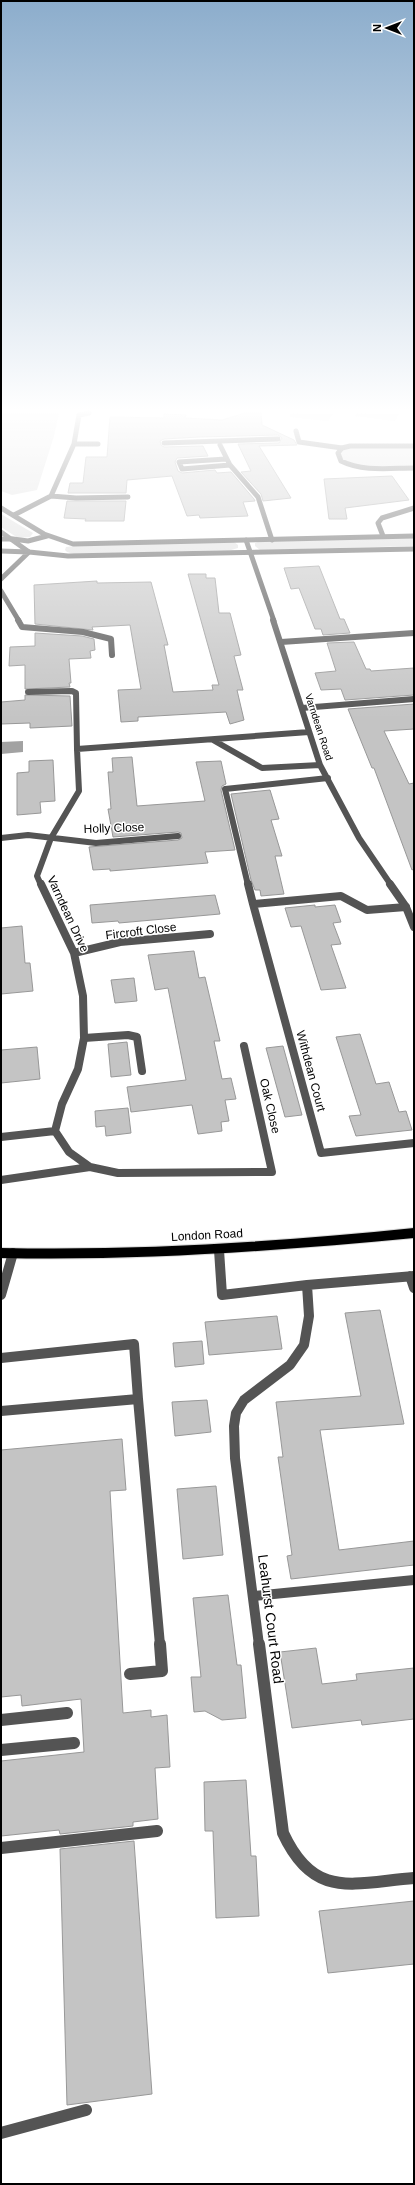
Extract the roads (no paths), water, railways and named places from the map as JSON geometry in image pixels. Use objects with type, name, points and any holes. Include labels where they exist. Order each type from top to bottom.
[{"type":"highway","name":"London Road","points":[[7,1253],[120,1253],[218,1250],[414,1233]]},
{"type":"street","points":[[14,515],[47,536],[61,542],[272,540],[414,536]]},
{"type":"street","points":[[264,515],[272,540]]},
{"type":"street","points":[[383,536],[378,523],[382,518],[392,515]]},
{"type":"street","points":[[1,532],[29,552]]},
{"type":"street","points":[[1,539],[28,541],[47,536]]},
{"type":"street","name":"Varndean Road","points":[[246,540],[281,642],[320,765],[359,838],[406,906],[414,927]]},
{"type":"street","points":[[47,554],[61,542]]},
{"type":"street","points":[[1,551],[68,556],[251,554],[414,549]]},
{"type":"street","points":[[1,579],[29,552]]},
{"type":"street","points":[[1,591],[22,627],[83,632],[111,639],[112,655]]},
{"type":"street","points":[[281,642],[414,633]]},
{"type":"street","name":"Varndean Drive","points":[[28,692],[72,691],[76,693],[79,791],[51,838],[37,876],[74,953],[83,996],[84,1038],[78,1070],[62,1104],[56,1131]]},
{"type":"street","points":[[302,708],[414,698]]},
{"type":"street","points":[[77,750],[309,732]]},
{"type":"street","points":[[212,739],[262,768],[320,765]]},
{"type":"street","name":"Withdean Court","points":[[328,778],[225,789],[253,904],[320,1153],[414,1142]]},
{"type":"street","name":"Holly Close","points":[[1,838],[28,835],[96,843],[178,836]]},
{"type":"street","points":[[253,904],[341,896],[367,910],[406,906]]},
{"type":"street","name":"Fircroft Close","points":[[74,953],[120,942],[210,934]]},
{"type":"street","points":[[84,1038],[128,1035],[137,1037],[142,1071]]},
{"type":"street","name":"Oak Close","points":[[90,1167],[118,1173],[272,1172],[244,1046]]},
{"type":"street","points":[[1,1137],[56,1131],[69,1152],[90,1167]]},
{"type":"street","points":[[1,1180],[90,1167]]},
{"type":"street","points":[[218,1250],[222,1295],[307,1285],[412,1276],[414,1288]]},
{"type":"street","points":[[1,1295],[7,1253]]},
{"type":"street","name":"Leahurst Court Road","points":[[307,1285],[310,1323],[302,1350],[293,1362],[249,1394],[239,1407],[235,1420],[235,1458],[283,1834],[290,1848],[306,1869],[321,1879],[337,1884],[414,1878]]},
{"type":"street","points":[[1,1358],[134,1344],[162,1671],[130,1674]]},
{"type":"street","points":[[1,1411],[138,1399]]},
{"type":"street","points":[[252,1596],[414,1580]]},
{"type":"street","points":[[1,1720],[67,1713]]},
{"type":"street","points":[[1,1750],[74,1743]]},
{"type":"street","points":[[1,1848],[158,1831]]},
{"type":"street","points":[[1,2133],[86,2110]]}]
